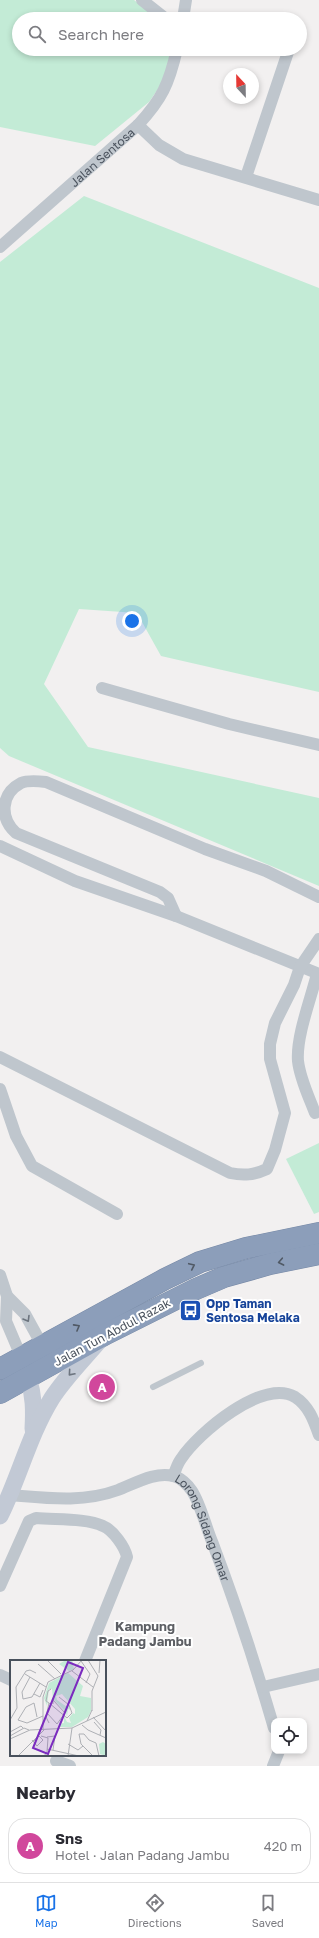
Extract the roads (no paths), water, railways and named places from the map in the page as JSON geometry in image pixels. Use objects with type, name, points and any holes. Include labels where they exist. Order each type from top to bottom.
[{"type":"highway","name":"Jalan Tun Abdul Razak","points":[[0,1369],[165,1279],[200,1262],[246,1248],[319,1233]]},
{"type":"highway","name":"Jalan Tun Abdul Razak","points":[[0,1393],[106,1334],[190,1292],[224,1278],[270,1264],[319,1254]]},
{"type":"street","points":[[142,0],[157,12]]},
{"type":"street","points":[[184,12],[186,0]]},
{"type":"street","name":"Jalan Sentosa","points":[[0,247],[138,125],[154,108],[164,93],[175,56]]},
{"type":"street","points":[[246,177],[287,56]]},
{"type":"street","points":[[138,125],[159,145],[170,153],[183,159],[319,200]]},
{"type":"street","points":[[102,688],[228,724],[319,745]]},
{"type":"street","points":[[176,916],[168,898],[160,892],[16,833],[5,823],[2,814],[5,798],[21,783],[36,781],[46,782],[206,849],[266,871],[319,897]]},
{"type":"street","points":[[0,846],[75,881],[176,916],[318,974],[299,1044],[298,1059],[300,1070],[315,1113]]},
{"type":"street","points":[[0,1057],[230,1174],[242,1176],[256,1174],[267,1169],[275,1150],[285,1113],[270,1059],[270,1044],[275,1023],[294,985],[300,967],[319,939]]},
{"type":"street","points":[[0,1089],[16,1136],[32,1166],[117,1214]]},
{"type":"street","points":[[0,1275],[7,1296],[6,1321],[21,1358],[25,1364],[31,1368],[48,1366]]},
{"type":"street","points":[[7,1296],[25,1314],[42,1346]]},
{"type":"street","points":[[0,1516],[10,1495],[32,1438],[51,1400],[63,1382],[106,1334]]},
{"type":"street","points":[[28,1377],[34,1401],[32,1438]]},
{"type":"street","points":[[174,1476],[180,1459],[196,1440],[221,1419],[244,1404],[262,1396],[278,1393],[294,1397],[308,1408],[319,1435]]},
{"type":"street","name":"Lorong Sidang Omar","points":[[10,1495],[67,1499],[89,1498],[110,1493],[158,1476],[174,1476],[184,1482],[192,1491],[217,1557],[262,1687],[271,1718]]},
{"type":"street","points":[[0,1586],[29,1521],[36,1518],[96,1523],[106,1526],[125,1548],[127,1557],[85,1660]]},
{"type":"street","points":[[262,1687],[319,1674]]},
{"type":"street","points":[[0,1675],[10,1680]]},
{"type":"street","points":[[273,1766],[278,1754]]},
{"type":"street","points":[[56,1760],[70,1766]]},
{"type":"lane","points":[[153,1387],[201,1363]]},
{"type":"place","name":"Opp Taman Sentosa Melaka","points":[[191,1310]]},
{"type":"place","name":"Sns","points":[[102,1387]]},
{"type":"district","name":"Kampung Padang Jambu","points":[[145,1634]]}]
